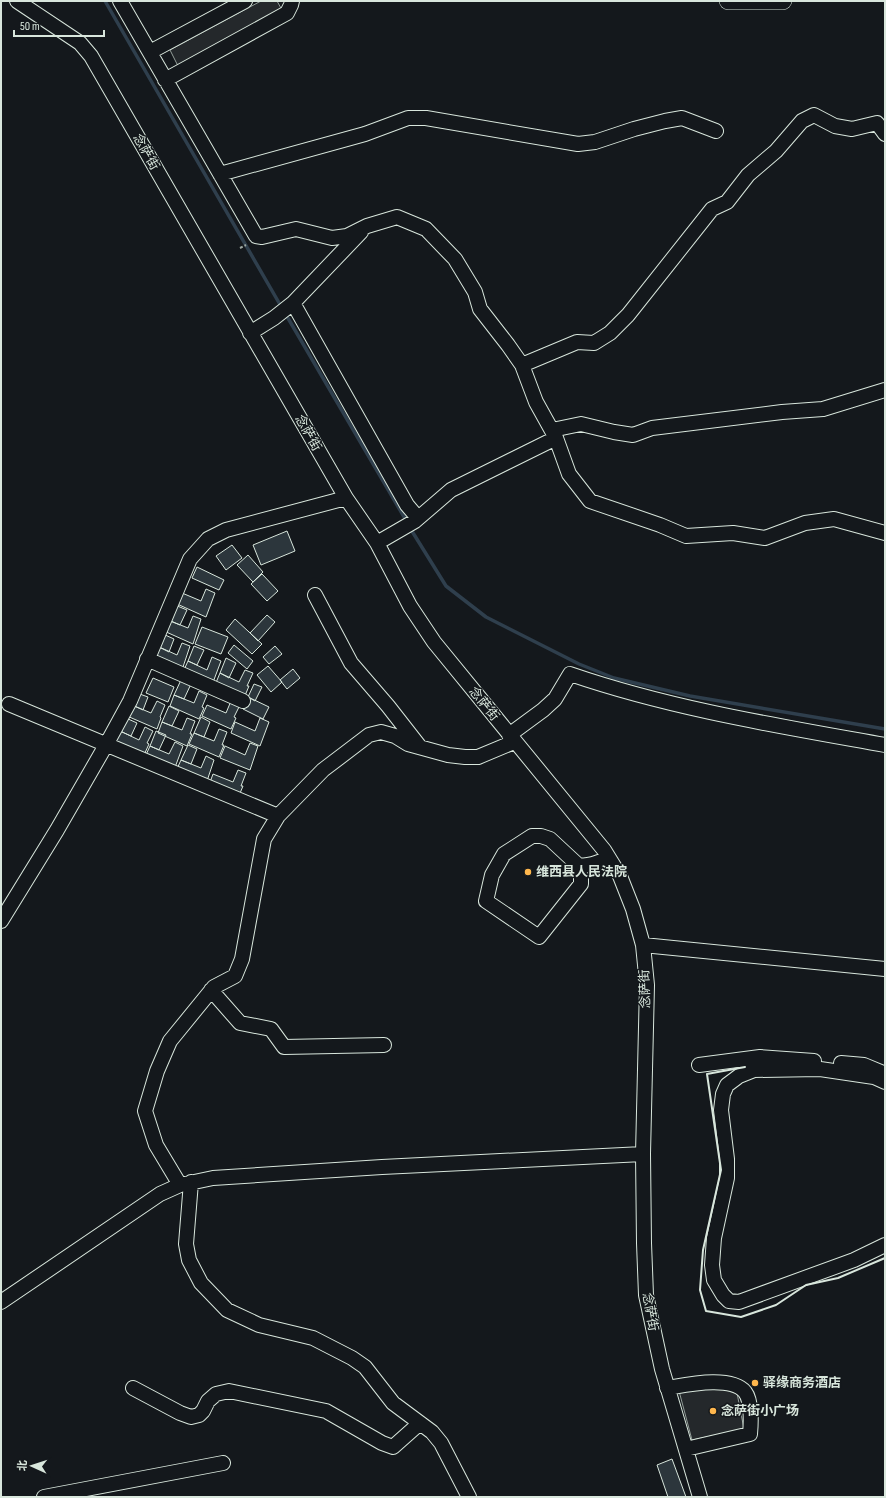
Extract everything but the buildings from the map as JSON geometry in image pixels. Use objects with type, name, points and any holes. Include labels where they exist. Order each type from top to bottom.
[{"type":"main road","points":[[728,1],[782,1]]},
{"type":"street","name":"念萨街","points":[[17,1],[80,43],[91,56],[346,498],[377,543],[410,606],[434,642],[511,739],[604,850],[620,876],[628,896],[643,945],[647,985],[643,1154],[646,1295],[667,1388],[700,1497]]},
{"type":"street","points":[[120,1],[256,236],[259,237],[296,229],[332,238],[347,236],[367,226],[397,216],[426,229],[455,259],[475,292],[480,310],[522,365],[536,402],[554,434],[569,474],[590,501],[660,525],[686,536],[733,533],[765,538],[805,523],[834,519],[885,533]]},
{"type":"street","points":[[150,52],[245,1]]},
{"type":"street","points":[[165,80],[287,13],[292,5],[292,1]]},
{"type":"street","points":[[522,365],[577,342],[594,343],[610,333],[628,315],[712,209],[727,202],[748,175],[776,151],[802,121],[814,115],[835,126],[852,129],[877,123],[885,134]]},
{"type":"street","points":[[220,174],[365,134],[408,118],[426,118],[578,144],[595,142],[634,128],[682,118],[716,131]]},
{"type":"street","points":[[250,332],[274,318],[291,305],[367,226]]},
{"type":"street","points":[[291,305],[407,505],[412,523]]},
{"type":"street","points":[[377,543],[412,523],[451,490],[554,434],[581,424],[633,435],[652,428],[775,413],[823,409],[885,390]]},
{"type":"street","points":[[1,921],[57,830],[106,746],[130,700],[190,559],[208,539],[226,530],[346,498]]},
{"type":"street","points":[[315,595],[351,663],[388,706],[420,747]]},
{"type":"street","points":[[147,659],[243,701]]},
{"type":"street","points":[[469,1497],[442,1443],[432,1432],[393,1403],[365,1368],[352,1358],[313,1338],[259,1325],[227,1310],[201,1283],[189,1260],[186,1244],[186,1184],[156,1145],[145,1111],[157,1071],[170,1041],[211,990],[235,976],[242,959],[264,839],[269,828],[278,816],[323,770],[368,735],[381,732],[395,736],[408,744],[448,755],[465,757],[478,756],[511,739],[555,699],[570,674],[608,687],[677,705],[786,728],[885,745]]},
{"type":"street","points":[[9,704],[106,746],[278,816]]},
{"type":"street","points":[[578,865],[581,876],[581,884],[540,937],[486,901],[492,875],[504,854],[532,836],[541,836],[550,839],[578,865],[592,865],[608,858]]},
{"type":"street","points":[[643,945],[885,969]]},
{"type":"street","points":[[211,990],[240,1023],[271,1029],[284,1047],[384,1045]]},
{"type":"street","points":[[699,1065],[760,1057],[864,1065],[885,1074]]},
{"type":"street","points":[[885,1082],[874,1077],[820,1069],[754,1070],[739,1076],[726,1085],[721,1110],[727,1159],[727,1178],[714,1238],[712,1265],[714,1280],[723,1295],[729,1301],[739,1302],[854,1260],[885,1246]]},
{"type":"street","points":[[1,1302],[160,1194],[186,1184],[213,1178],[382,1167],[643,1154]]},
{"type":"street","points":[[667,1388],[710,1382],[721,1382],[738,1387],[745,1393],[751,1413],[750,1434],[686,1449]]},
{"type":"street","points":[[132,1388],[180,1413],[191,1417],[198,1415],[203,1411],[208,1401],[216,1394],[230,1391],[326,1410],[382,1443],[393,1447],[420,1423]]},
{"type":"street","points":[[44,1497],[223,1463]]},
{"type":"shaded area","points":[[261,1],[277,1],[282,10],[178,66],[170,50]]},
{"type":"shaded area","name":"念萨街小广场","points":[[717,1386],[737,1393],[744,1429],[692,1440],[679,1391]]},
{"type":"waterway","points":[[105,1],[282,308]]},
{"type":"waterway","points":[[285,313],[407,522]]},
{"type":"waterway","points":[[410,528],[446,586],[486,617],[579,664],[614,678],[690,696],[885,729]]},
{"type":"wall","points":[[745,1067],[707,1074],[721,1170],[703,1250],[700,1290],[706,1311],[741,1317],[776,1305],[806,1285],[838,1278],[885,1258]]},
{"type":"place","name":"维西县人民法院","points":[[528,872]]},
{"type":"place","name":"驿缘商务酒店","points":[[755,1383]]},
{"type":"place","name":"念萨街小广场","points":[[713,1411]]}]
